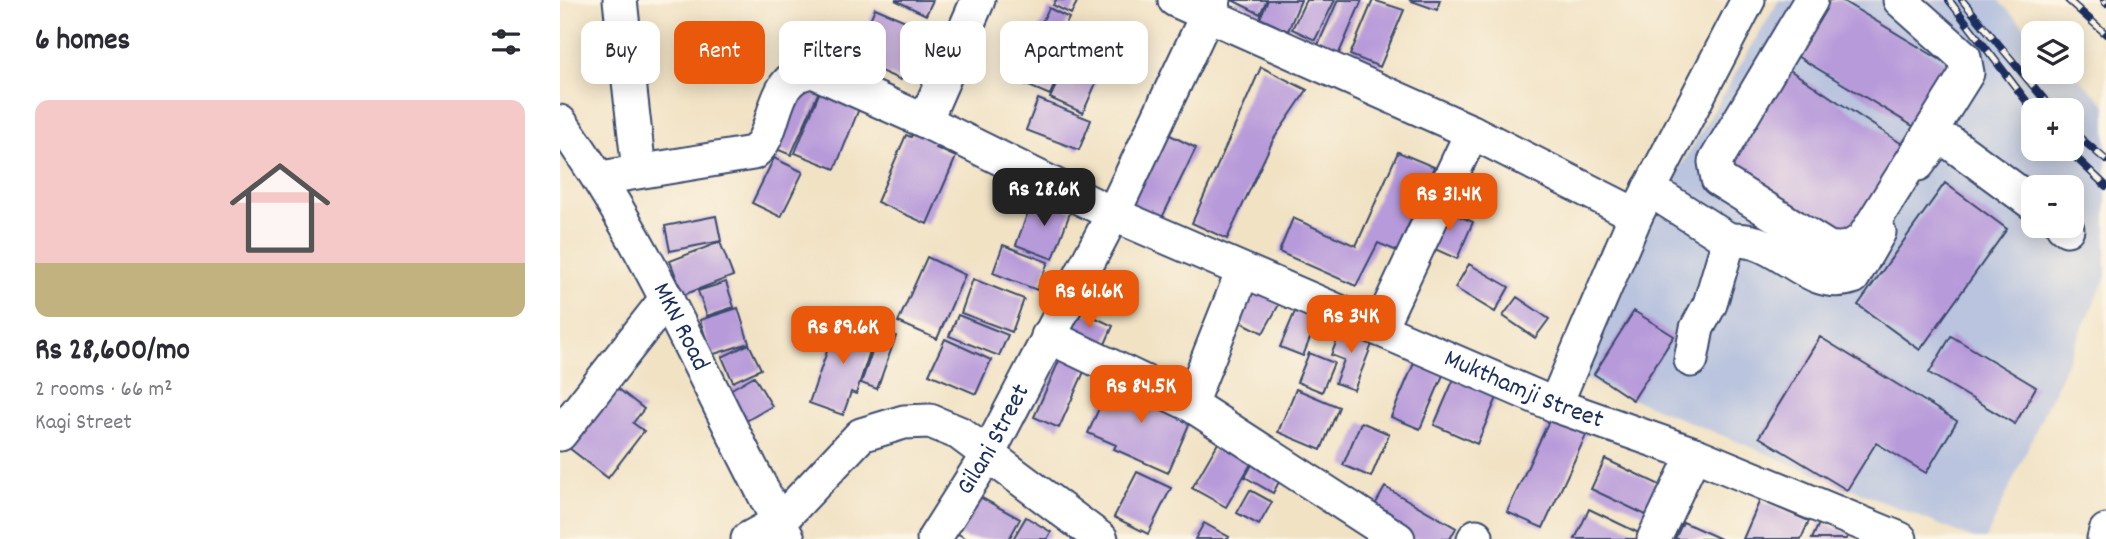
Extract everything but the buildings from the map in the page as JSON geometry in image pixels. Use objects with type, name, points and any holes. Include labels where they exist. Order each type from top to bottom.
[{"type":"street","points":[[601,178],[639,172],[620,0]]},
{"type":"street","points":[[925,121],[978,0]]},
{"type":"street","points":[[1175,0],[1211,7],[1472,132],[1728,240],[1758,244],[1821,279],[1836,281],[1853,277],[1926,150],[1936,140],[1951,143],[2021,194]]},
{"type":"street","points":[[1811,0],[1715,162],[1714,171],[1718,179],[1729,186],[1828,248],[1840,251],[1863,239],[1967,73],[1964,57],[1900,0]]},
{"type":"street","points":[[1555,405],[1643,202],[1736,4]]},
{"type":"street","name":"Gilani Street","points":[[934,539],[988,454],[1113,214],[1211,7]]},
{"type":"street","name":"Mukthamji Street","points":[[639,172],[756,151],[789,81],[800,72],[813,71],[925,121],[1113,214],[1243,271],[1555,405],[1694,454],[1900,539]]},
{"type":"street","name":"MKN Road","points":[[560,122],[601,178],[667,298],[784,531]]},
{"type":"street","points":[[1379,329],[1472,132]]},
{"type":"street","points":[[1692,360],[1696,328],[1710,304],[1728,240]]},
{"type":"street","points":[[1189,404],[1243,271]]},
{"type":"street","points":[[560,434],[667,298]]},
{"type":"street","points":[[1048,336],[1189,404],[1398,539]]},
{"type":"street","points":[[748,539],[784,531],[861,435],[904,422],[930,421],[959,433],[1101,539]]},
{"type":"street","points":[[1654,539],[1694,454]]},
{"type":"street","points":[[2104,539],[2106,531]]},
{"type":"shaded area","points":[[1779,0],[1998,0],[2021,23],[2021,84],[2084,84],[2106,105],[2106,277],[1986,539],[1974,539],[1558,368],[1623,264]]},
{"type":"railway","points":[[1949,0],[2024,98]]},
{"type":"railway","points":[[1962,0],[2043,98]]},
{"type":"railway","points":[[2068,0],[2106,34]]},
{"type":"railway","points":[[2084,141],[2106,160]]},
{"type":"railway","points":[[2080,161],[2106,186]]}]
